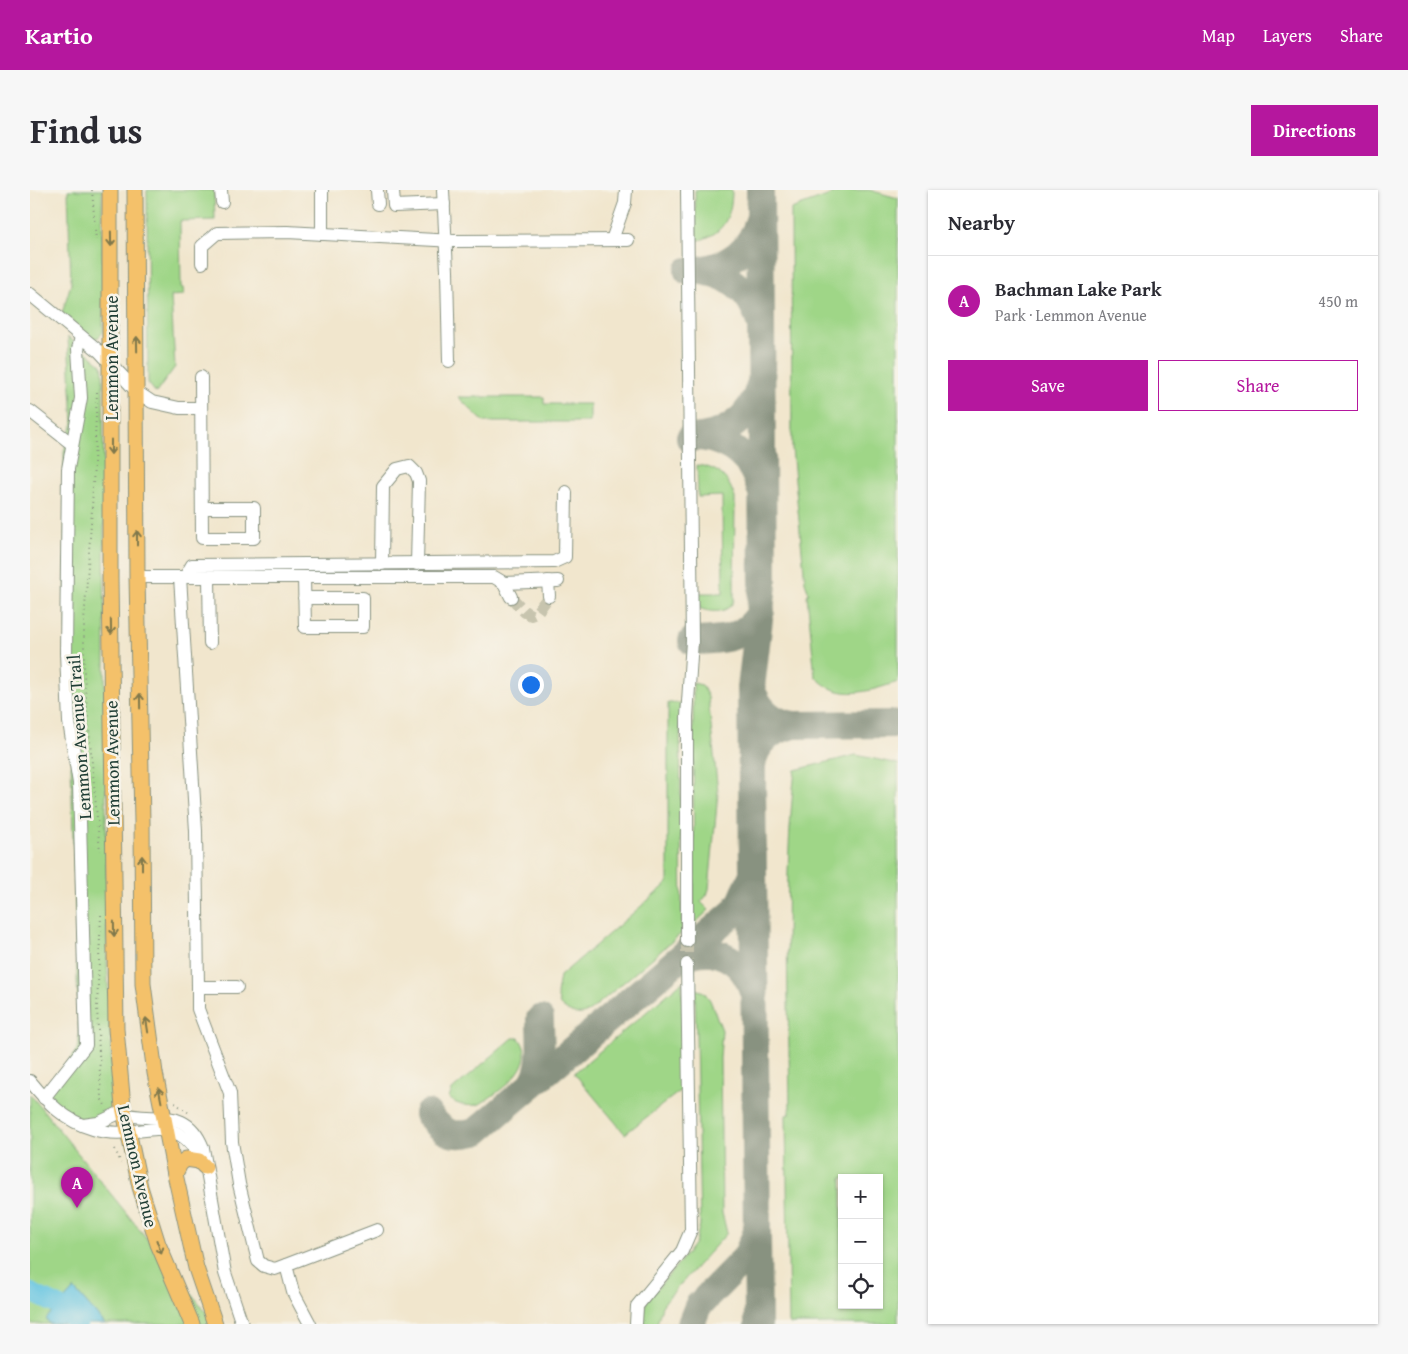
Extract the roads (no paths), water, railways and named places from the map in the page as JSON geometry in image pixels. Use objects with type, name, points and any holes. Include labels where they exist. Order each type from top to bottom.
[{"type":"main road","name":"Lemmon Avenue","points":[[110,190],[112,364],[110,578],[116,1029],[125,1115],[140,1187],[171,1279],[192,1324]]},
{"type":"main road","name":"Lemmon Avenue","points":[[136,190],[137,577],[144,1005],[175,1174],[196,1268],[215,1324]]},
{"type":"main road","points":[[110,578],[137,577]]},
{"type":"main road","points":[[175,1174],[180,1164],[186,1159],[199,1161],[205,1167]]},
{"type":"street","points":[[322,190],[322,234]]},
{"type":"street","points":[[377,190],[378,204]]},
{"type":"street","points":[[393,190],[394,206],[444,204]]},
{"type":"street","points":[[443,190],[449,361]]},
{"type":"street","points":[[612,240],[625,203],[626,190]]},
{"type":"street","points":[[687,190],[692,640],[687,717],[687,941]]},
{"type":"street","points":[[202,263],[202,246],[217,233],[322,234],[445,240],[628,240]]},
{"type":"street","points":[[31,298],[81,337],[112,364],[137,392],[152,402],[179,408],[201,408]]},
{"type":"street","points":[[44,1098],[80,1055],[86,1045],[79,783],[69,722],[66,654],[68,469],[81,398],[78,349],[81,337]]},
{"type":"street","points":[[201,377],[202,538],[254,538],[254,508],[202,508]]},
{"type":"street","points":[[30,411],[72,444]]},
{"type":"street","points":[[382,564],[383,486],[397,469],[409,466],[416,473],[419,481],[417,564]]},
{"type":"street","points":[[377,1230],[286,1265],[270,1268],[258,1261],[239,1184],[232,1142],[230,1093],[198,1009],[196,831],[182,577],[192,565],[417,564],[561,560],[565,557],[566,492]]},
{"type":"street","points":[[137,577],[494,578],[504,583],[553,581],[549,596]]},
{"type":"street","points":[[209,577],[210,642]]},
{"type":"street","points":[[304,577],[304,598],[305,627],[363,627],[363,598],[304,598]]},
{"type":"street","points":[[504,583],[511,597]]},
{"type":"street","points":[[636,1324],[637,1306],[682,1251],[691,1230],[687,964]]},
{"type":"street","points":[[198,987],[237,987]]},
{"type":"street","points":[[30,1081],[62,1115],[94,1130],[128,1133],[165,1123],[185,1122],[195,1132],[204,1148],[205,1167],[225,1273],[242,1324]]},
{"type":"street","points":[[83,1125],[98,1123],[114,1113],[165,1123]]},
{"type":"street","points":[[286,1265],[293,1292],[310,1324]]},
{"type":"water","points":[[74,1289],[105,1324],[50,1324],[46,1319]]},
{"type":"waterway","points":[[30,1292],[59,1306],[78,1324]]},
{"type":"tunnel","points":[[511,597],[525,612],[531,615],[537,612],[549,596]]},
{"type":"tunnel","points":[[687,941],[687,964]]},
{"type":"place","name":"Bachman Lake Park","points":[[77,1208]]}]
